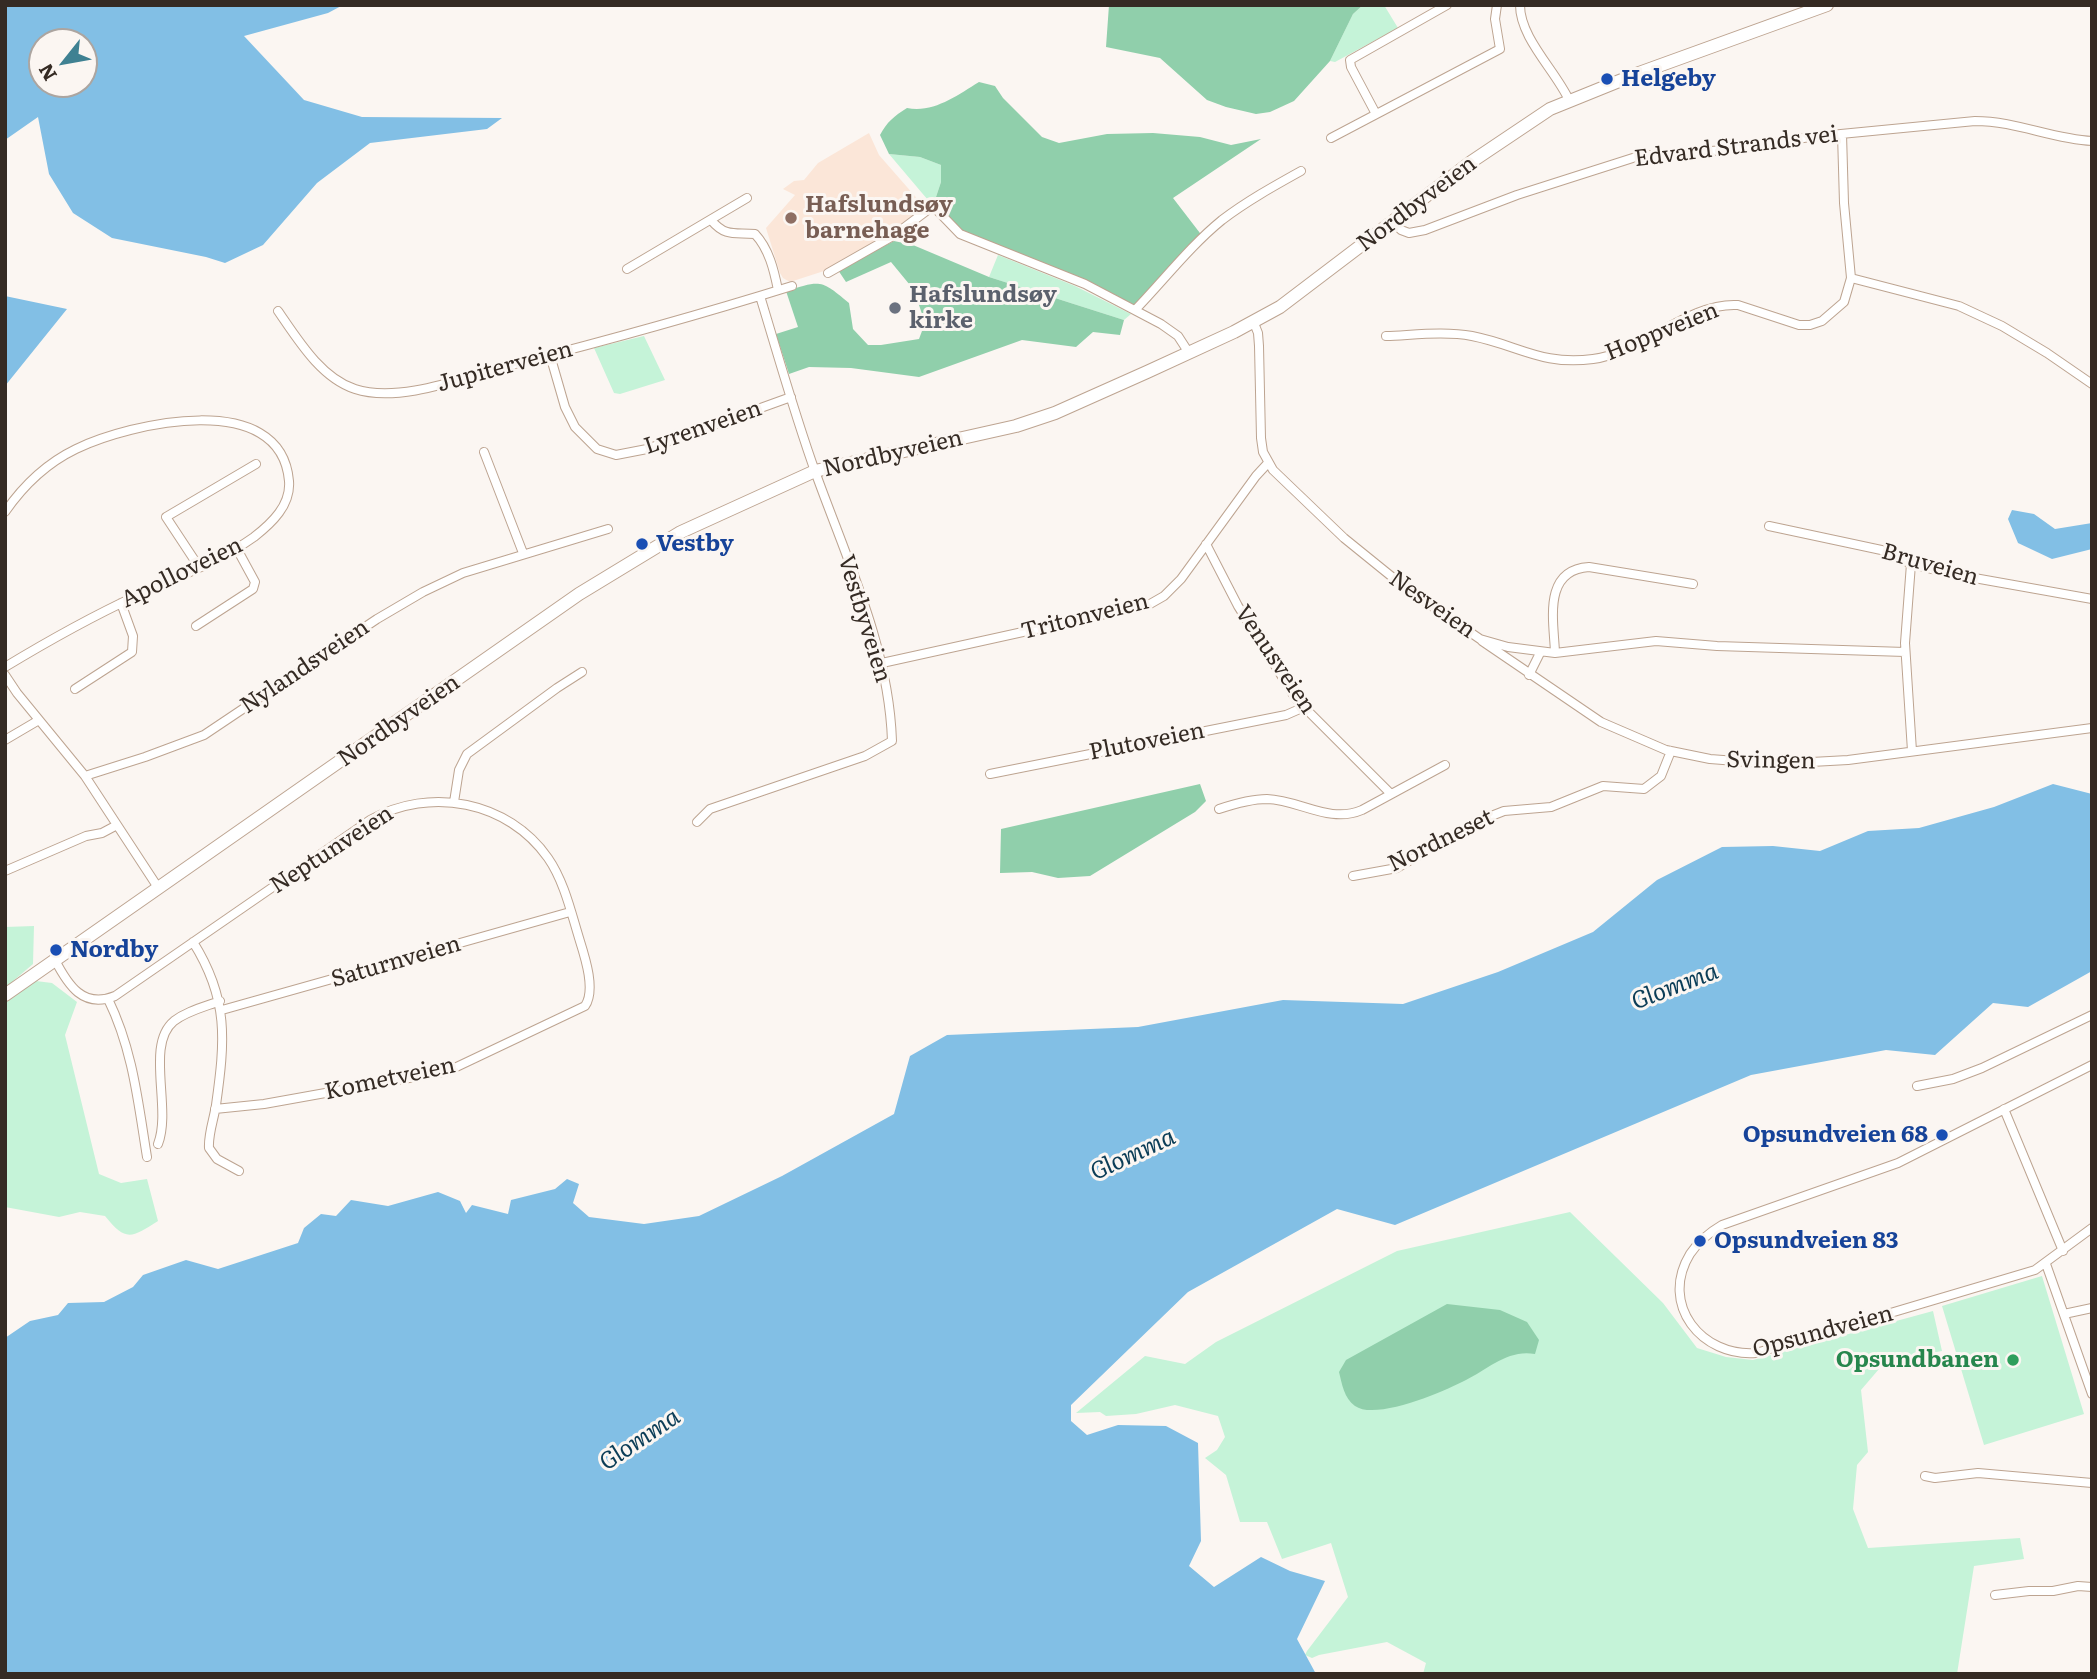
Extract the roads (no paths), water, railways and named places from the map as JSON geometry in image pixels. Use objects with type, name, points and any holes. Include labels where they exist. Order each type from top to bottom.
[{"type":"main road","name":"Nordbyveien","points":[[5,995],[605,577],[699,524],[815,471],[998,431],[1037,419],[1189,353],[1254,323],[1295,297],[1531,120],[1569,100],[1827,5]]},
{"type":"street","points":[[1377,114],[1351,67],[1350,60],[1447,5]]},
{"type":"street","points":[[1331,138],[1500,49],[1501,42],[1494,19],[1497,5]]},
{"type":"street","points":[[1520,5],[1523,26],[1569,100]]},
{"type":"street","name":"Edvard Strands vei","points":[[1393,222],[1405,232],[1425,230],[1539,188],[1639,156],[1725,150],[1842,134],[1986,121],[2034,129],[2066,139],[2092,141]]},
{"type":"street","name":"Hoppveien","points":[[1386,336],[1464,335],[1546,358],[1592,359],[1625,349],[1706,310],[1728,305],[1738,305],[1799,325],[1818,324],[1844,302],[1851,278],[1844,204],[1842,134]]},
{"type":"street","points":[[1135,310],[1191,248],[1221,221],[1301,171]]},
{"type":"street","points":[[626,269],[747,198]]},
{"type":"street","points":[[828,272],[893,236],[933,206],[960,234],[1086,284],[1161,324],[1178,336],[1189,353]]},
{"type":"street","points":[[711,220],[726,232],[736,235],[755,234],[763,242],[775,271],[778,290]]},
{"type":"street","points":[[1851,278],[1887,285],[1959,306],[2013,333],[2092,384]]},
{"type":"street","name":"Jupiterveien","points":[[278,312],[314,359],[331,375],[344,384],[370,393],[413,390],[550,355],[792,286]]},
{"type":"street","name":"Vestbyveien","points":[[697,822],[710,809],[855,759],[892,741],[881,663],[815,471],[760,296]]},
{"type":"street","points":[[1254,323],[1259,346],[1261,438],[1268,463]]},
{"type":"street","name":"Lyrenveien","points":[[550,355],[565,407],[575,427],[597,449],[616,455],[646,449],[791,397]]},
{"type":"street","name":"Apolloveien","points":[[5,512],[34,478],[65,455],[86,444],[166,423],[208,421],[242,424],[265,435],[279,449],[287,471],[289,487],[282,509],[263,529],[237,549],[65,631],[5,667]]},
{"type":"street","points":[[484,452],[523,553]]},
{"type":"street","name":"Tritonveien","points":[[881,663],[1146,606],[1172,589],[1268,463]]},
{"type":"street","name":"Nesveien","points":[[1268,463],[1296,494],[1344,538],[1407,589],[1480,639],[1540,653],[1656,641],[1717,646],[1905,652]]},
{"type":"street","points":[[199,567],[166,517],[256,464]]},
{"type":"street","name":"Bruveien","points":[[1769,526],[1886,551],[1911,564],[1992,582],[2092,599]]},
{"type":"street","name":"Nylandsveien","points":[[85,776],[204,735],[412,598],[463,573],[608,529]]},
{"type":"street","name":"Venusveien","points":[[1206,544],[1243,614],[1302,708],[1391,794]]},
{"type":"street","points":[[196,626],[253,589],[255,582],[237,549]]},
{"type":"street","points":[[1911,564],[1905,652],[1912,751]]},
{"type":"street","points":[[1555,653],[1554,593],[1562,580],[1574,571],[1589,567],[1693,584]]},
{"type":"street","points":[[75,689],[132,652],[134,643],[121,603]]},
{"type":"street","name":"Svingen","points":[[1480,639],[1601,722],[1671,751],[1710,759],[1775,764],[1848,760],[2092,728]]},
{"type":"street","points":[[1529,675],[1540,653]]},
{"type":"street","points":[[454,802],[459,770],[467,754],[582,672]]},
{"type":"street","points":[[5,675],[85,776],[159,889]]},
{"type":"street","name":"Plutoveien","points":[[990,774],[1286,715],[1302,708]]},
{"type":"street","points":[[5,740],[39,720]]},
{"type":"street","name":"Nordneset","points":[[1353,876],[1401,866],[1476,822],[1504,811],[1551,807],[1603,786],[1644,789],[1661,776],[1671,751]]},
{"type":"street","points":[[1219,808],[1266,799],[1344,816],[1362,810],[1445,765]]},
{"type":"street","name":"Neptunveien","points":[[108,999],[379,815],[418,802],[454,802],[496,814],[530,838],[554,867],[584,957],[589,997]]},
{"type":"street","points":[[5,871],[86,836],[102,834],[117,825]]},
{"type":"street","name":"Saturnveien","points":[[158,1144],[164,1116],[160,1051],[162,1037],[178,1018],[570,912]]},
{"type":"street","points":[[193,942],[209,970],[221,1006],[222,1042],[209,1144],[211,1153],[239,1171]]},
{"type":"street","points":[[55,960],[66,981],[75,990],[89,998],[108,999],[126,1041],[147,1157]]},
{"type":"street","name":"Kometveien","points":[[215,1109],[264,1104],[448,1071],[581,1009],[589,997]]},
{"type":"street","points":[[1917,1086],[1974,1072],[2092,1015]]},
{"type":"street","name":"Opsundveien","points":[[2092,1065],[1898,1163],[1722,1224],[1704,1238],[1688,1259],[1680,1291],[1682,1305],[1690,1324],[1710,1343],[1732,1353],[1756,1353],[2002,1281],[2046,1264],[2092,1228]]},
{"type":"street","points":[[2004,1109],[2063,1251]]},
{"type":"street","points":[[2046,1264],[2091,1391]]},
{"type":"street","points":[[2064,1314],[2092,1308]]},
{"type":"street","points":[[1925,1476],[1935,1478],[1978,1473],[2092,1483]]},
{"type":"street","points":[[1995,1595],[2053,1591],[2078,1586],[2092,1587]]},
{"type":"water","points":[[5,5],[343,5],[328,13],[244,36],[304,100],[362,117],[502,118],[487,129],[370,143],[317,183],[263,245],[225,263],[112,238],[73,213],[49,174],[38,117],[5,140]]},
{"type":"water","points":[[5,296],[67,309],[5,386]]},
{"type":"water","points":[[2012,510],[2034,514],[2055,529],[2092,523],[2092,549],[2052,559],[2018,543],[2008,519]]},
{"type":"water","name":"Glomma","points":[[2053,784],[2092,794],[2092,971],[2028,1007],[1993,1003],[1935,1055],[1886,1050],[1751,1075],[1395,1225],[1337,1209],[1188,1292],[1071,1405],[1071,1421],[1087,1435],[1118,1425],[1166,1426],[1198,1443],[1201,1541],[1189,1566],[1214,1587],[1261,1557],[1290,1571],[1325,1581],[1297,1639],[1316,1674],[5,1674],[5,1338],[30,1321],[58,1315],[68,1303],[104,1302],[133,1287],[143,1275],[186,1260],[218,1269],[298,1243],[304,1228],[321,1214],[336,1216],[351,1200],[388,1206],[438,1192],[460,1201],[466,1213],[472,1205],[508,1214],[511,1200],[555,1189],[567,1179],[579,1184],[573,1203],[589,1217],[644,1224],[699,1216],[782,1176],[894,1114],[910,1056],[947,1035],[1138,1027],[1283,1000],[1403,1004],[1498,972],[1593,932],[1657,880],[1722,847],[1773,846],[1820,851],[1868,831],[1919,828],[1994,807]]},
{"type":"place","name":"Helgeby","points":[[1607,79]]},
{"type":"place","name":"Hafslundsøy barnehage","points":[[791,218]]},
{"type":"place","name":"Hafslundsøy kirke","points":[[895,308]]},
{"type":"place","name":"Vestby","points":[[642,544]]},
{"type":"place","name":"Nordby","points":[[56,950]]},
{"type":"place","name":"Opsundveien 68","points":[[1942,1135]]},
{"type":"place","name":"Opsundveien 83","points":[[1700,1241]]},
{"type":"place","name":"Opsundbanen","points":[[2013,1360]]}]
